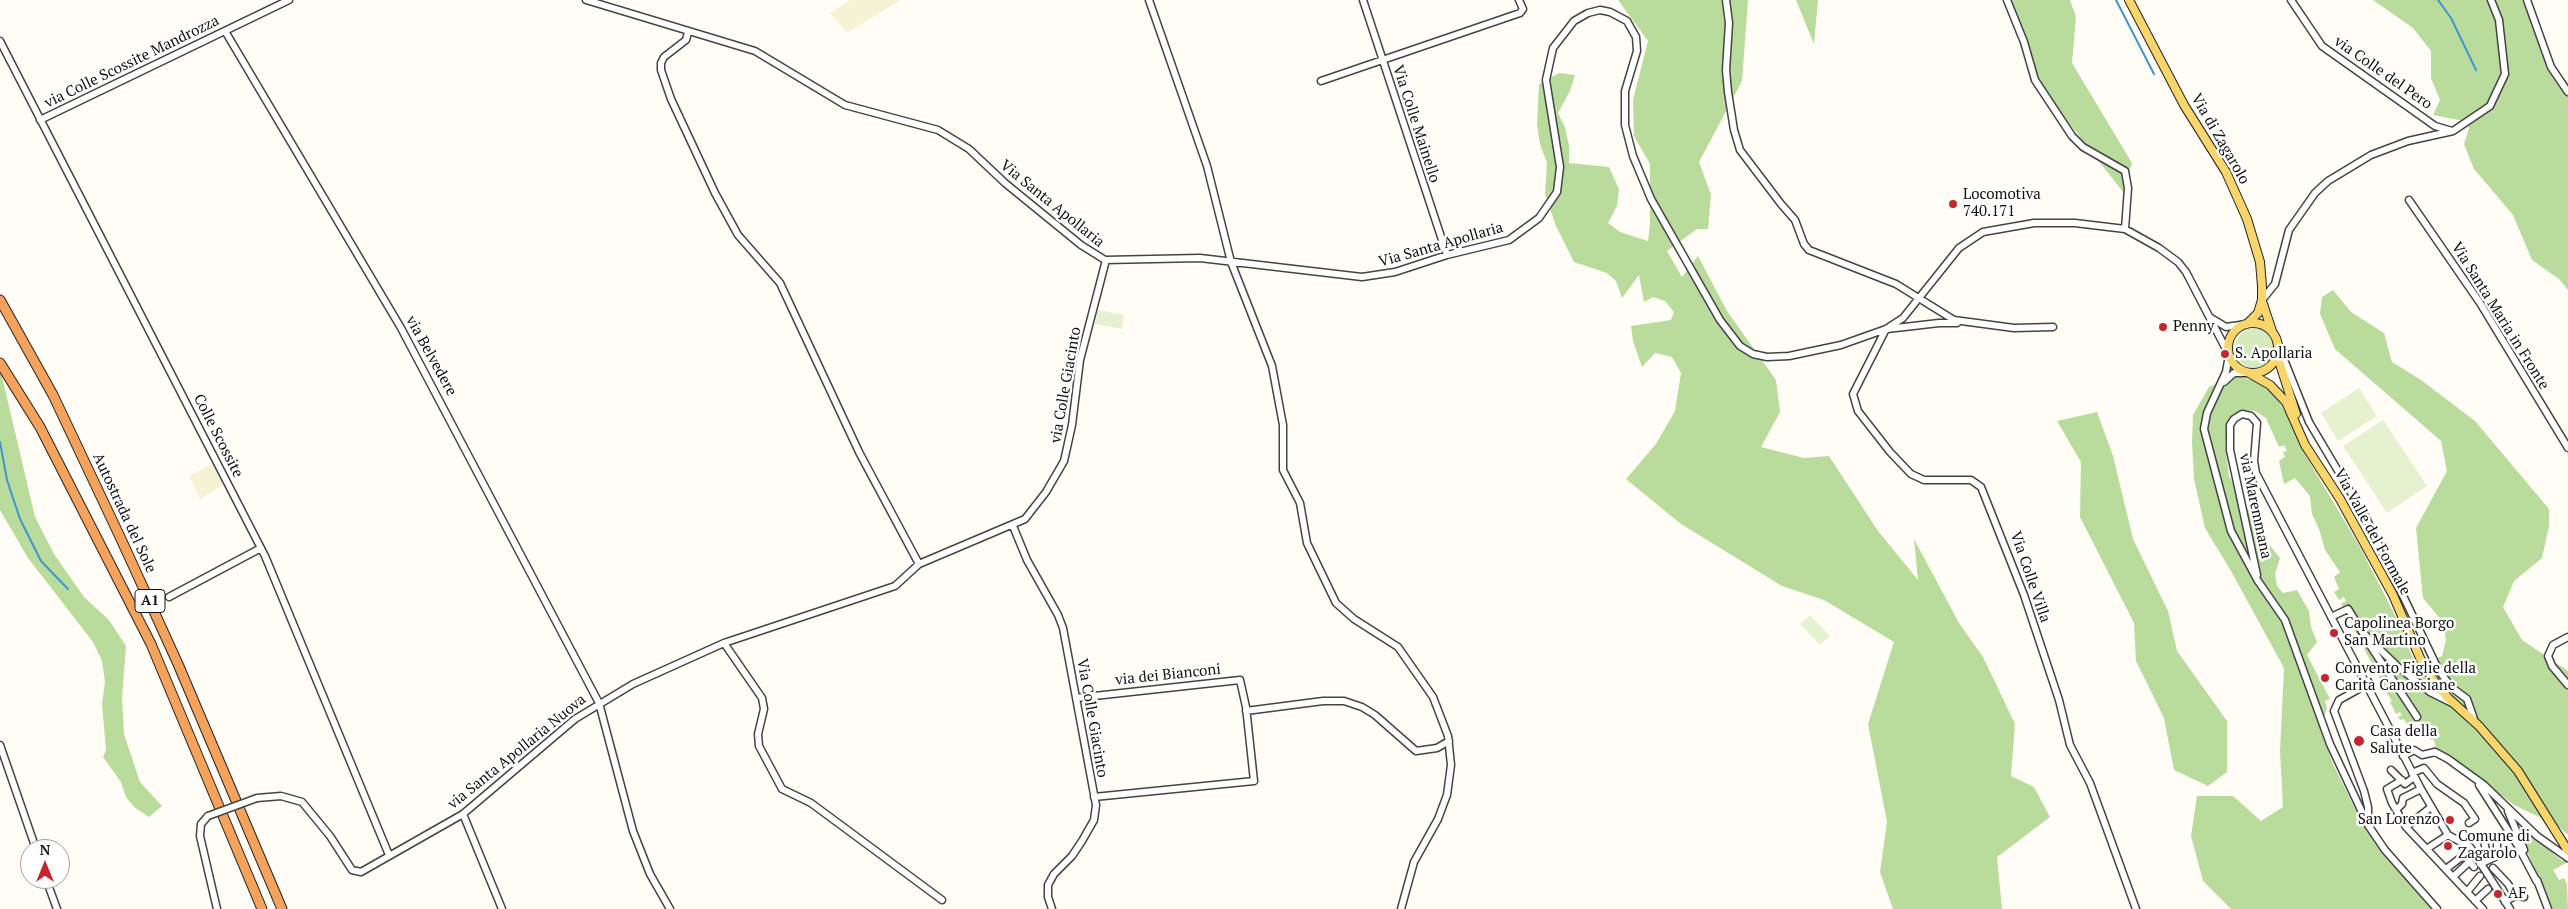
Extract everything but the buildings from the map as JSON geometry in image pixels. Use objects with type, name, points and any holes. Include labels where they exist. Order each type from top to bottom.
[{"type":"highway","name":"Autostrada del Sole","points":[[0,300],[53,395],[126,548],[178,664],[282,909]]},
{"type":"highway","name":"A1","points":[[0,363],[40,427],[151,644],[262,909]]},
{"type":"main road","name":"Via di Zagarolo","points":[[2129,0],[2184,105],[2226,172],[2248,218],[2260,262],[2262,300],[2273,332]]},
{"type":"main road","points":[[2247,324],[2258,324],[2273,332],[2278,342],[2277,355],[2270,367],[2256,373],[2249,373],[2235,365],[2229,356],[2230,338],[2235,330],[2247,324],[2257,315],[2262,300]]},
{"type":"main road","name":"Via Valle del Formale","points":[[2277,355],[2305,445]]},
{"type":"main road","name":"Via Valle del Formale","points":[[2249,373],[2266,382],[2282,397],[2305,445],[2340,499],[2395,600],[2422,663],[2436,684],[2475,722],[2524,780],[2568,852]]},
{"type":"street","name":"via Colle Scossite Mandrozza","points":[[40,120],[289,0]]},
{"type":"street","name":"Via Santa Apollaria","points":[[586,0],[767,57],[798,78],[845,104],[938,130],[969,149],[1005,183],[1096,257],[1106,260],[1188,258],[1362,277],[1394,272],[1447,255],[1509,240],[1534,222],[1553,201],[1558,187],[1560,166],[1546,80],[1550,58],[1560,38],[1574,21],[1592,12],[1607,11],[1627,21],[1636,37],[1637,51],[1625,91],[1624,111],[1628,142],[1633,156],[1676,246],[1720,320],[1740,346],[1760,356],[1789,356],[1841,345],[1886,329],[1903,318],[1959,248],[1982,232],[2034,222],[2075,222],[2125,229],[2159,248],[2178,262],[2229,356]]},
{"type":"street","points":[[1149,0],[1207,166],[1231,262],[1272,366],[1283,425],[1283,470],[1300,503],[1308,543],[1318,569],[1333,598],[1345,612],[1398,647],[1433,696],[1449,741],[1451,765],[1447,795],[1438,819],[1414,862],[1401,909]]},
{"type":"street","name":"Via Colle Mainello","points":[[1363,0],[1381,61],[1447,255]]},
{"type":"street","points":[[1322,81],[1520,13],[1523,10],[1519,0]]},
{"type":"street","points":[[1726,0],[1728,23],[1726,70],[1728,92],[1734,130],[1740,150],[1781,204],[1796,220],[1804,244],[1809,250],[1882,278],[1954,320],[1977,324]]},
{"type":"street","points":[[2008,0],[2024,42],[2035,80],[2072,136],[2083,147],[2125,172],[2128,188],[2125,229]]},
{"type":"street","name":"via Colle del Pero","points":[[2291,0],[2322,46],[2435,126],[2453,131]]},
{"type":"street","points":[[2262,300],[2275,284],[2289,230],[2315,193],[2328,180],[2371,155],[2408,141],[2453,131],[2490,106],[2505,74],[2499,20],[2492,0]]},
{"type":"street","points":[[2527,0],[2551,67],[2568,92]]},
{"type":"street","name":"via Belvedere","points":[[225,31],[401,328],[599,702],[633,831],[650,874],[670,909]]},
{"type":"street","points":[[688,32],[686,40],[664,57],[661,63],[661,70],[671,99],[715,193],[738,235],[780,283],[855,444],[919,564]]},
{"type":"street","name":"Colle Scossite","points":[[0,41],[261,548],[389,855]]},
{"type":"street","name":"Via Santa Maria in Fronte","points":[[2408,200],[2480,303],[2568,448]]},
{"type":"street","name":"via Colle Giacinto","points":[[1013,526],[1032,512],[1064,461],[1072,425],[1080,360],[1106,260]]},
{"type":"street","points":[[2208,316],[2217,324],[2226,327],[2247,324]]},
{"type":"street","points":[[1886,329],[1901,329],[1939,323],[2046,329],[2053,327]]},
{"type":"street","name":"Via Colle Villa","points":[[1886,329],[1853,394],[1858,411],[1890,452],[1911,474],[1924,480],[1972,480],[1981,487],[2024,595],[2059,700],[2070,745],[2090,783],[2136,909]]},
{"type":"street","points":[[2278,342],[2309,422],[2366,518],[2438,669],[2451,687],[2467,699],[2475,722]]},
{"type":"street","points":[[2229,356],[2219,389],[2206,416],[2206,441],[2231,531],[2258,581],[2285,620],[2330,744],[2368,824],[2385,850],[2437,909]]},
{"type":"street","points":[[2219,389],[2232,374],[2249,373]]},
{"type":"street","name":"via Maremmana","points":[[2258,581],[2248,526],[2233,474],[2230,450],[2230,425],[2234,419],[2242,414],[2253,416],[2257,423],[2254,466],[2256,473],[2331,617]]},
{"type":"street","name":"via Santa Apollaria Nuova","points":[[217,909],[200,836],[201,824],[208,816],[257,798],[281,796],[302,802],[330,836],[355,872],[362,872],[463,814],[575,719],[599,702],[633,684],[724,643],[895,586],[919,564],[1013,526]]},
{"type":"street","name":"Via Colle Giacinto","points":[[1013,526],[1027,560],[1063,628],[1096,810],[1094,820],[1078,848],[1054,874],[1048,885],[1048,897],[1052,909]]},
{"type":"street","points":[[168,597],[261,548]]},
{"type":"street","points":[[2417,717],[2348,609],[2331,617],[2392,736],[2448,835],[2467,845],[2475,864],[2507,907],[2515,896]]},
{"type":"street","points":[[2363,633],[2424,688],[2456,705]]},
{"type":"street","points":[[2568,637],[2551,647],[2548,656],[2552,666],[2568,685]]},
{"type":"street","points":[[724,643],[762,698],[764,709],[758,734],[759,746],[780,788],[811,803],[942,900]]},
{"type":"street","name":"via dei Bianconi","points":[[1076,698],[1240,680],[1246,711],[1254,781],[1094,797]]},
{"type":"street","points":[[2366,685],[2339,700],[2334,711],[2365,797],[2368,824]]},
{"type":"street","points":[[1246,711],[1323,701],[1344,701],[1362,707],[1375,715],[1416,751],[1437,748],[1449,741]]},
{"type":"street","points":[[0,745],[33,839]]},
{"type":"street","points":[[2403,756],[2414,750],[2422,755],[2437,753],[2475,778],[2537,836],[2568,858]]},
{"type":"street","points":[[2469,823],[2475,819],[2464,803],[2439,785],[2424,768],[2403,782],[2387,789],[2406,827],[2419,842],[2428,848],[2483,909]]},
{"type":"street","points":[[2391,770],[2403,782],[2410,795]]},
{"type":"street","points":[[2475,778],[2518,846],[2537,882]]},
{"type":"street","points":[[2396,810],[2402,804],[2403,798],[2421,789]]},
{"type":"street","points":[[2406,827],[2431,807]]},
{"type":"street","points":[[2507,807],[2548,909]]},
{"type":"street","points":[[463,814],[502,909]]},
{"type":"street","points":[[2428,848],[2448,835]]},
{"type":"street","points":[[2483,836],[2488,860]]},
{"type":"street","points":[[2453,877],[2475,864],[2497,856],[2497,842]]},
{"type":"street","points":[[2446,868],[2464,855],[2475,864]]},
{"type":"street","points":[[2493,868],[2508,884],[2515,896]]},
{"type":"street","points":[[2467,892],[2480,876]]},
{"type":"street","points":[[50,889],[57,909]]},
{"type":"street","points":[[2476,901],[2488,889]]},
{"type":"street","points":[[2515,896],[2524,897]]},
{"type":"shaded area","points":[[850,0],[901,0],[847,33],[830,13]]},
{"type":"shaded area","points":[[215,463],[225,484],[200,499],[189,475]]},
{"type":"green space","points":[[1618,0],[1748,0],[1742,81],[1699,162],[1711,195],[1708,229],[1697,229],[1667,251],[1682,277],[1698,256],[1727,311],[1776,380],[1780,412],[1761,447],[1804,458],[1829,456],[1878,531],[1918,580],[1914,539],[1959,623],[1983,657],[2015,724],[2011,776],[2034,787],[2050,817],[1997,857],[2002,909],[1893,909],[1880,872],[1887,822],[1868,724],[1894,642],[1824,600],[1782,586],[1681,524],[1626,479],[1656,444],[1675,411],[1681,373],[1672,357],[1655,353],[1642,367],[1633,341],[1631,326],[1671,320],[1674,312],[1665,301],[1653,297],[1644,302],[1639,275],[1622,298],[1616,281],[1607,273],[1574,262],[1556,226],[1545,194],[1547,163],[1540,144],[1537,125],[1539,84],[1559,73],[1575,75],[1570,91],[1558,113],[1565,127],[1569,146],[1569,163],[1609,167],[1619,189],[1617,206],[1608,223],[1620,232],[1648,241],[1650,224],[1650,164],[1634,136],[1633,100],[1648,41]]},
{"type":"green space","points":[[1796,0],[1818,0],[1814,44]]},
{"type":"green space","points":[[2009,0],[2070,0],[2076,17],[2072,63],[2132,163],[2123,192],[2039,85]]},
{"type":"green space","points":[[2373,0],[2522,0],[2557,77],[2568,91],[2568,290],[2559,279],[2532,260],[2513,215],[2474,169],[2464,144],[2469,128],[2464,121],[2433,115],[2440,100],[2431,78],[2431,51],[2413,28]]},
{"type":"green space","points":[[2333,290],[2351,312],[2384,333],[2392,362],[2421,380],[2475,421],[2549,509],[2549,526],[2542,558],[2514,581],[2503,607],[2522,640],[2568,671],[2568,835],[2558,826],[2514,805],[2453,758],[2435,750],[2433,747],[2436,746],[2433,739],[2431,740],[2418,720],[2408,726],[2404,719],[2400,720],[2398,717],[2402,715],[2400,712],[2396,714],[2390,702],[2392,701],[2381,685],[2380,679],[2348,618],[2350,617],[2341,604],[2346,601],[2344,597],[2339,600],[2334,592],[2339,589],[2334,577],[2340,572],[2325,550],[2312,514],[2310,496],[2295,478],[2284,484],[2279,461],[2285,457],[2283,452],[2287,451],[2284,445],[2279,447],[2266,418],[2255,411],[2244,410],[2232,415],[2227,426],[2225,445],[2229,476],[2264,538],[2280,558],[2275,574],[2277,586],[2283,593],[2297,590],[2309,611],[2311,627],[2317,642],[2307,655],[2330,699],[2325,701],[2327,708],[2320,729],[2333,764],[2361,821],[2376,844],[2432,909],[2231,909],[2203,881],[2191,836],[2197,796],[2233,796],[2261,821],[2283,807],[2280,751],[2284,668],[2231,571],[2205,528],[2194,479],[2192,442],[2193,415],[2209,387],[2236,376],[2256,381],[2275,395],[2286,413],[2304,453],[2360,547],[2406,637],[2407,645],[2413,658],[2420,665],[2442,656],[2446,640],[2443,622],[2423,598],[2416,528],[2447,471],[2441,441],[2335,349],[2320,314],[2322,297]]},
{"type":"green space","points":[[1098,310],[1124,315],[1122,329],[1095,324]]},
{"type":"green space","points":[[2259,328],[2266,331],[2272,337],[2275,348],[2274,356],[2266,365],[2259,368],[2251,368],[2244,365],[2236,356],[2235,344],[2238,337],[2247,329]]},
{"type":"green space","points":[[0,368],[35,517],[54,554],[84,597],[109,620],[126,646],[122,698],[124,734],[140,782],[162,806],[149,817],[134,807],[126,797],[121,782],[103,757],[106,750],[102,704],[105,682],[102,661],[93,642],[28,558],[0,510]]},
{"type":"green space","points":[[2359,388],[2377,416],[2338,441],[2321,413]]},
{"type":"green space","points":[[2097,412],[2113,456],[2133,539],[2168,611],[2177,651],[2227,721],[2227,772],[2208,786],[2174,770],[2164,718],[2136,661],[2134,623],[2080,517],[2081,462],[2057,421]]},
{"type":"green space","points":[[2383,420],[2427,486],[2387,513],[2343,446]]},
{"type":"green space","points":[[1810,615],[1830,636],[1820,645],[1800,624]]},
{"type":"green space","points":[[2513,819],[2561,860],[2568,862],[2553,870],[2559,880],[2564,878],[2567,884],[2568,909],[2552,909]]},
{"type":"waterway","points":[[2116,0],[2154,74]]},
{"type":"waterway","points":[[2438,0],[2451,18],[2476,70]]},
{"type":"waterway","points":[[0,442],[7,480],[20,519],[41,561],[68,589]]},
{"type":"place","name":"Locomotiva 740.171","points":[[1953,204]]},
{"type":"place","name":"Penny","points":[[2163,327]]},
{"type":"place","name":"S. Apollaria","points":[[2225,354]]},
{"type":"place","name":"Capolinea Borgo San Martino","points":[[2334,633]]},
{"type":"place","name":"Convento Figlie della Carità Canossiane","points":[[2325,678]]},
{"type":"place","name":"Casa della Salute","points":[[2359,741]]},
{"type":"place","name":"San Lorenzo","points":[[2450,820]]},
{"type":"place","name":"Comune di Zagarolo","points":[[2448,846]]},
{"type":"place","name":"AF","points":[[2498,894]]}]
